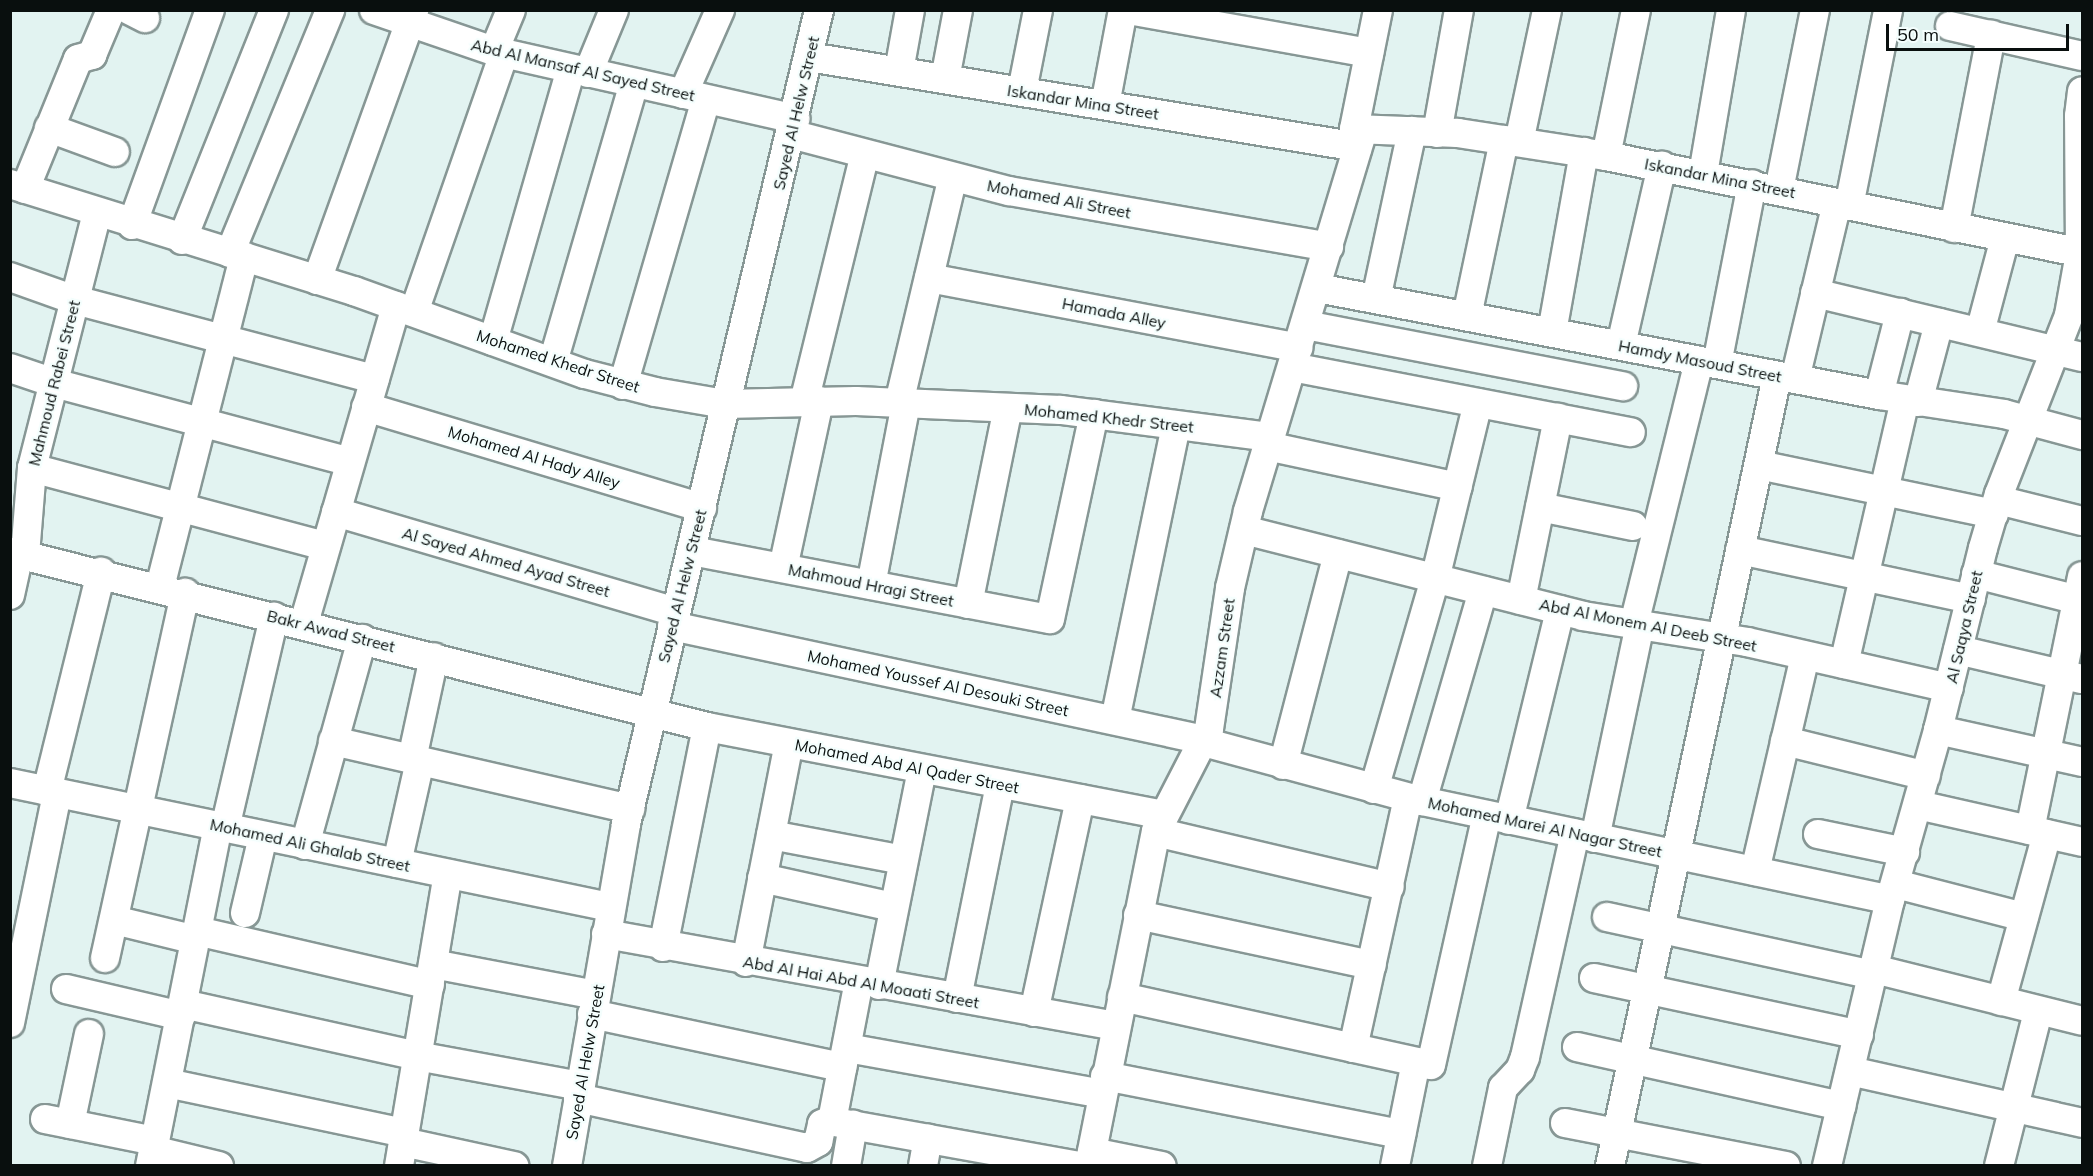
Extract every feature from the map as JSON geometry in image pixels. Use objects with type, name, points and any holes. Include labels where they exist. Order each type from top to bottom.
[{"type":"street","points":[[18,186],[49,128],[78,59],[92,55],[111,10]]},
{"type":"street","points":[[132,225],[210,10]]},
{"type":"street","points":[[182,240],[273,10]]},
{"type":"street","points":[[105,958],[139,809],[172,590],[180,507],[223,339],[237,255],[330,10]]},
{"type":"street","name":"Abd Al Mansaf Al Sayed Street","points":[[374,10],[411,17],[499,52],[694,97],[793,127]]},
{"type":"street","points":[[304,623],[375,379],[405,309],[499,52],[511,10]]},
{"type":"street","points":[[494,341],[579,71],[615,10]]},
{"type":"street","points":[[623,385],[694,97],[720,10]]},
{"type":"street","name":"Sayed Al Helw Street","points":[[567,1166],[610,906],[630,809],[819,10]]},
{"type":"street","points":[[899,71],[910,10]]},
{"type":"street","points":[[945,79],[958,10]]},
{"type":"street","points":[[1022,92],[1038,10]]},
{"type":"street","points":[[1105,105],[1123,10]]},
{"type":"street","points":[[1128,10],[1369,53]]},
{"type":"street","name":"Azzam Street","points":[[1086,1161],[1138,915],[1160,824],[1204,741],[1212,718],[1220,643],[1244,530],[1329,247],[1358,135],[1369,53],[1378,10]]},
{"type":"street","points":[[1376,299],[1459,10]]},
{"type":"street","points":[[1467,316],[1547,10]]},
{"type":"street","points":[[1552,332],[1595,154],[1636,10]]},
{"type":"street","points":[[1703,174],[1731,10]]},
{"type":"street","points":[[1486,1166],[1503,1088],[1520,1070],[1525,1057],[1585,836],[1637,624],[1708,362],[1765,187],[1815,10]]},
{"type":"street","points":[[1610,1166],[1759,465],[1843,205],[1888,11]]},
{"type":"street","points":[[317,280],[411,17]]},
{"type":"street","points":[[1950,26],[2082,56]]},
{"type":"street","points":[[1954,228],[1991,35]]},
{"type":"street","name":"Iskandar Mina Street","points":[[808,57],[1105,105],[1358,135],[1425,132],[1512,141],[1703,174],[2081,253]]},
{"type":"street","points":[[553,362],[634,84]]},
{"type":"street","name":"Al Saqya Street","points":[[1827,1166],[1893,892],[1926,776],[1996,507],[2029,420],[2069,353],[2069,315],[2081,253],[2082,91]]},
{"type":"street","name":"Mohamed Ali Street","points":[[793,127],[865,154],[953,177],[1058,200],[1329,247]]},
{"type":"street","points":[[49,128],[116,153]]},
{"type":"street","points":[[783,568],[811,401],[865,154]]},
{"type":"street","points":[[1595,381],[1612,344],[1662,166]]},
{"type":"street","points":[[871,585],[903,403],[953,177]]},
{"type":"street","name":"Mohamed Khedr Street","points":[[18,186],[132,225],[317,280],[623,385],[726,404],[811,401],[903,403],[1094,414],[1176,425],[1269,442],[1458,486]]},
{"type":"street","name":"Mahmoud Rabei Street","points":[[10,595],[18,554],[25,471],[54,383],[97,213]]},
{"type":"street","points":[[1980,332],[2005,238]]},
{"type":"street","points":[[10,277],[75,300],[375,379]]},
{"type":"street","name":"Hamada Alley","points":[[929,278],[1298,347]]},
{"type":"street","name":"Hamdy Masoud Street","points":[[1317,288],[1901,399],[2029,420],[2082,435]]},
{"type":"street","points":[[1815,293],[2069,353]]},
{"type":"street","points":[[1844,664],[1884,491],[1901,399],[1900,313]]},
{"type":"street","points":[[1901,399],[1939,322]]},
{"type":"street","points":[[1298,347],[1623,386]]},
{"type":"street","points":[[1298,347],[1478,403],[1631,432]]},
{"type":"street","points":[[10,368],[54,383],[201,424],[350,462]]},
{"type":"street","points":[[1374,789],[1435,579],[1478,403]]},
{"type":"street","name":"Mohamed Al Hady Alley","points":[[366,407],[702,508]]},
{"type":"street","points":[[968,604],[1008,408]]},
{"type":"street","name":"Mahmoud Hragi Street","points":[[692,551],[1050,619],[1094,414]]},
{"type":"street","points":[[1521,600],[1558,418]]},
{"type":"street","points":[[1115,720],[1176,425]]},
{"type":"street","points":[[1759,465],[1884,491],[2082,521]]},
{"type":"street","points":[[25,471],[180,507],[326,546]]},
{"type":"street","points":[[1540,507],[1633,526]]},
{"type":"street","name":"Al Sayed Ahmed Ayad Street","points":[[336,512],[674,619]]},
{"type":"street","name":"Abd Al Monem Al Deeb Street","points":[[1244,530],[1560,610],[1721,639],[1949,688]]},
{"type":"street","points":[[1740,550],[1865,576],[1974,586],[2081,592],[2072,677],[2043,753],[2038,832],[2024,917],[2001,1001]]},
{"type":"street","name":"Bakr Awad Street","points":[[18,554],[101,572],[304,623],[651,714]]},
{"type":"street","points":[[1283,765],[1338,554]]},
{"type":"street","points":[[10,1023],[52,792],[101,572]]},
{"type":"street","points":[[1353,1048],[1390,887],[1415,800],[1483,591]]},
{"type":"street","points":[[1395,1166],[1401,1134],[1560,610]]},
{"type":"street","points":[[153,1152],[197,936],[274,616]]},
{"type":"street","name":"Mohamed Youssef Al Desouki Street","points":[[674,619],[1204,741]]},
{"type":"street","points":[[305,845],[362,639]]},
{"type":"street","points":[[1958,650],[2072,677]]},
{"type":"street","points":[[1755,871],[1805,656]]},
{"type":"street","points":[[397,863],[434,657]]},
{"type":"street","name":"Mohamed Abd Al Qader Street","points":[[651,714],[707,727],[1080,799],[1160,824],[1390,887]]},
{"type":"street","points":[[663,947],[707,727]]},
{"type":"street","points":[[1938,730],[2082,762]]},
{"type":"street","points":[[333,741],[630,809]]},
{"type":"street","name":"Mohamed Marei Al Nagar Street","points":[[1204,741],[1283,765],[1415,800],[1498,818],[1755,871],[1893,892],[2024,917]]},
{"type":"street","points":[[1785,741],[1926,776]]},
{"type":"street","points":[[746,962],[789,743]]},
{"type":"street","points":[[846,1166],[842,1123],[844,1058],[894,907],[922,769]]},
{"type":"street","name":"Mohamed Ali Ghalab Street","points":[[10,783],[610,906]]},
{"type":"street","points":[[957,999],[1000,784]]},
{"type":"street","points":[[1034,1012],[1080,799]]},
{"type":"street","points":[[1918,805],[2082,842]]},
{"type":"street","points":[[1818,834],[1905,852]]},
{"type":"street","points":[[771,835],[903,860]]},
{"type":"street","points":[[245,913],[263,836]]},
{"type":"street","points":[[402,1147],[448,874]]},
{"type":"street","points":[[762,878],[894,907]]},
{"type":"street","points":[[1138,915],[1372,966]]},
{"type":"street","points":[[1608,917],[1873,972],[2001,1001],[2038,1012],[2082,1018]]},
{"type":"street","points":[[114,920],[594,1004],[844,1058],[1103,1085],[1401,1134]]},
{"type":"street","name":"Abd Al Hai Abd Al Moaati Street","points":[[606,934],[746,962],[1116,1026]]},
{"type":"street","points":[[1594,978],[1859,1035]]},
{"type":"street","points":[[66,989],[417,1056],[579,1092],[807,1148],[818,1142],[824,1122],[842,1123],[926,1152],[1000,1159],[1162,1166]]},
{"type":"street","points":[[1122,998],[1424,1063]]},
{"type":"street","points":[[1999,1166],[2038,1012]]},
{"type":"street","points":[[89,1034],[58,1121],[153,1152],[219,1166]]},
{"type":"street","points":[[1577,1047],[1842,1106]]},
{"type":"street","points":[[1850,1071],[2082,1124]]},
{"type":"street","points":[[167,1083],[402,1147],[514,1166]]},
{"type":"street","points":[[1565,1123],[1786,1166]]}]
